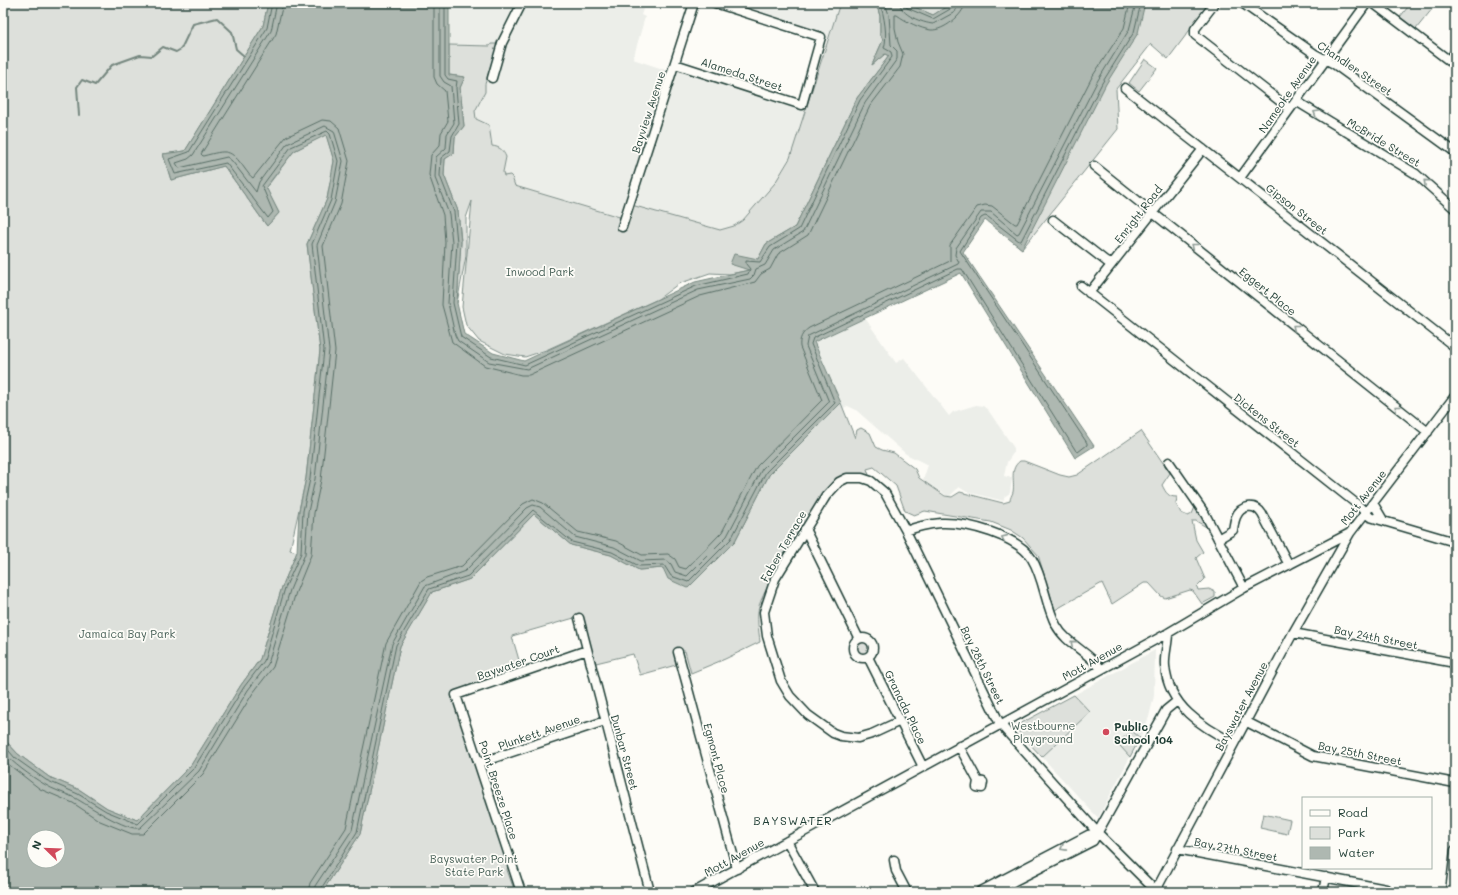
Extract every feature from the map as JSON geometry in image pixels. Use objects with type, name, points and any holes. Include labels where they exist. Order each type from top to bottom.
[{"type":"street","points":[[492,78],[502,43],[522,3]]},
{"type":"street","name":"Bayview Avenue","points":[[622,227],[694,3]]},
{"type":"street","name":"Alameda Street","points":[[675,64],[802,105],[821,37],[716,3]]},
{"type":"street","points":[[1215,3],[1194,33],[1290,109]]},
{"type":"street","name":"Chandler Street","points":[[1242,3],[1325,59],[1455,152]]},
{"type":"street","name":"Nameoke Avenue","points":[[1240,178],[1367,3]]},
{"type":"street","points":[[1373,3],[1452,63],[1455,52]]},
{"type":"street","name":"Gipson Street","points":[[1125,88],[1455,347]]},
{"type":"street","name":"McBride Street","points":[[1296,101],[1416,174],[1454,205]]},
{"type":"street","name":"Enright Road","points":[[1090,293],[1204,149]]},
{"type":"street","name":"Eggert Place","points":[[1094,166],[1428,432]]},
{"type":"street","points":[[1054,220],[1111,265]]},
{"type":"street","name":"Dickens Street","points":[[1081,286],[1370,517],[1455,542]]},
{"type":"street","name":"Mott Avenue","points":[[694,892],[1168,633],[1244,588],[1350,533],[1455,396]]},
{"type":"street","points":[[1169,462],[1205,514],[1244,588]]},
{"type":"street","name":"Faber Terrace","points":[[871,481],[857,478],[839,482],[826,496],[775,579],[764,612],[767,636],[781,681],[790,696],[808,714],[833,733],[841,736],[858,738],[900,721]]},
{"type":"street","name":"Bay 28th Street","points":[[871,481],[885,493],[906,531],[1000,724],[1098,834],[1155,891]]},
{"type":"street","points":[[1374,503],[1383,520]]},
{"type":"street","points":[[1218,539],[1233,530],[1236,518],[1241,510],[1251,506],[1256,507],[1262,514],[1290,565]]},
{"type":"street","points":[[906,531],[926,524],[958,524],[1002,536],[1017,544],[1027,553],[1034,564],[1056,625],[1063,635],[1095,660],[1101,669]]},
{"type":"street","name":"Granada Place","points":[[805,529],[859,638],[866,638],[873,645],[873,652],[868,657],[923,767]]},
{"type":"street","name":"Bayswater Avenue","points":[[1155,891],[1245,721],[1350,533]]},
{"type":"street","points":[[1330,544],[1336,548],[1335,561]]},
{"type":"street","name":"Dunbar Street","points":[[579,618],[650,892]]},
{"type":"street","points":[[1168,633],[1165,665],[1171,688],[1177,701],[1202,725],[1234,743]]},
{"type":"street","name":"Bay 24th Street","points":[[1293,633],[1455,663]]},
{"type":"street","points":[[859,638],[853,646],[854,653],[859,657],[868,657]]},
{"type":"street","name":"Baywater Court","points":[[456,695],[587,650]]},
{"type":"street","name":"Egmont Place","points":[[678,652],[737,869]]},
{"type":"street","name":"Point Breeze Place","points":[[456,695],[521,892]]},
{"type":"street","points":[[993,892],[1093,841],[1166,710],[1177,701]]},
{"type":"street","name":"Plunkett Avenue","points":[[479,763],[605,721]]},
{"type":"street","name":"Bay 25th Street","points":[[1245,721],[1313,756],[1455,782]]},
{"type":"street","points":[[959,746],[978,781]]},
{"type":"street","points":[[979,892],[1088,835],[1098,834]]},
{"type":"street","points":[[787,841],[815,892]]},
{"type":"street","name":"Bay 27th Street","points":[[1177,849],[1386,888]]},
{"type":"street","points":[[1450,892],[1455,850]]},
{"type":"street","points":[[894,860],[896,870],[907,892]]},
{"type":"street","points":[[1323,892],[1326,877]]},
{"type":"shaded area","points":[[449,3],[645,3],[641,15],[645,17],[633,59],[672,72],[675,65],[807,107],[790,158],[775,183],[743,220],[734,226],[720,230],[628,204],[624,218],[514,186],[514,181],[504,176],[503,171],[506,157],[504,151],[492,146],[490,129],[486,123],[476,119],[475,116],[475,111],[483,96],[490,46],[449,45]]},
{"type":"shaded area","points":[[754,3],[840,3],[828,38],[751,13]]},
{"type":"shaded area","points":[[865,318],[896,363],[904,358],[949,416],[953,412],[976,405],[983,406],[988,410],[1014,448],[1014,452],[1007,462],[1004,476],[1012,478],[1010,493],[1004,497],[1004,501],[967,492],[959,487],[949,497],[923,480],[928,465],[906,454],[856,410],[848,406],[843,408],[814,342]]},
{"type":"shaded area","name":"Public School 104","points":[[1155,650],[1154,696],[1149,717],[1140,738],[1098,818],[1042,757],[1090,712],[1074,695]]},
{"type":"green space","name":"Jamaica Bay Park","points":[[3,3],[268,3],[263,26],[185,151],[163,154],[171,180],[224,166],[267,226],[279,213],[266,188],[294,151],[326,134],[334,161],[327,199],[307,244],[320,350],[306,478],[290,550],[297,552],[282,587],[260,659],[241,685],[191,765],[137,820],[107,808],[80,790],[49,777],[18,754],[3,738]]},
{"type":"green space","name":"Inwood Park","points":[[840,3],[876,3],[880,16],[880,33],[883,40],[872,65],[885,54],[889,56],[857,98],[795,227],[766,244],[750,270],[730,274],[710,273],[678,284],[658,299],[546,350],[525,357],[505,354],[479,341],[466,325],[462,307],[472,201],[466,218],[466,256],[457,303],[461,242],[458,211],[444,175],[445,159],[454,153],[455,137],[464,126],[460,88],[464,77],[449,75],[449,45],[490,46],[491,44],[498,44],[485,84],[485,92],[475,111],[476,119],[489,125],[492,146],[499,148],[505,155],[504,176],[510,175],[515,186],[623,218],[628,204],[720,230],[734,226],[743,220],[775,183],[790,158]]},
{"type":"green space","points":[[905,3],[952,3],[933,15]]},
{"type":"green space","points":[[1120,3],[1210,3],[1168,59],[1151,44],[1116,89],[1118,129],[1022,249],[988,221]]},
{"type":"green space","points":[[1411,3],[1437,3],[1416,29],[1400,17]]},
{"type":"green space","points":[[1145,59],[1157,68],[1139,91],[1129,83]]},
{"type":"green space","name":"Bayswater Point State Park","points":[[841,403],[855,438],[857,430],[861,428],[870,433],[876,447],[894,453],[915,469],[919,478],[945,496],[952,497],[960,492],[1003,503],[1010,501],[1013,492],[1013,471],[1020,461],[1024,461],[1069,477],[1077,475],[1141,431],[1170,473],[1162,485],[1166,492],[1171,496],[1177,497],[1176,504],[1181,513],[1188,516],[1192,514],[1195,507],[1203,517],[1208,528],[1196,521],[1192,521],[1196,540],[1203,552],[1196,558],[1205,579],[1197,587],[1198,590],[1209,589],[1215,592],[1215,597],[1202,604],[1193,591],[1190,590],[1165,598],[1161,596],[1149,583],[1144,583],[1112,604],[1102,583],[1055,610],[1038,555],[1023,538],[1011,530],[991,522],[925,511],[914,515],[905,511],[896,486],[874,467],[867,469],[870,478],[849,478],[837,480],[830,486],[807,518],[771,580],[759,606],[758,620],[760,642],[691,673],[685,651],[674,653],[676,665],[640,675],[633,654],[596,663],[581,616],[512,636],[521,667],[452,694],[508,865],[507,870],[515,892],[322,892],[360,834],[400,646],[432,592],[470,579],[534,514],[571,545],[611,555],[639,570],[663,568],[735,541],[769,475]]},
{"type":"green space","points":[[863,641],[868,643],[870,648],[868,653],[863,655],[858,653],[856,648],[858,643]]},
{"type":"green space","name":"Westbourne Playground","points":[[1074,695],[1090,712],[1042,757],[1014,727]]},
{"type":"green space","points":[[1131,730],[1140,738],[1130,757],[1120,746],[1122,739],[1129,734]]},
{"type":"green space","points":[[1263,814],[1290,820],[1287,834],[1260,828]]},
{"type":"water","points":[[268,3],[449,3],[449,75],[465,77],[460,88],[464,126],[455,137],[454,153],[445,159],[444,175],[458,211],[461,242],[457,303],[464,334],[493,353],[524,361],[695,282],[749,270],[730,264],[734,254],[758,259],[766,244],[795,227],[857,98],[889,56],[885,54],[872,65],[883,40],[880,33],[880,16],[876,3],[905,3],[933,15],[952,3],[1145,3],[1138,33],[1106,84],[1022,249],[985,220],[963,252],[1094,446],[1075,458],[961,273],[814,342],[841,403],[769,475],[735,541],[688,588],[668,579],[663,568],[639,570],[611,555],[571,545],[534,514],[470,579],[432,592],[400,646],[360,834],[322,892],[3,892],[3,738],[18,754],[49,777],[80,790],[107,808],[137,820],[191,765],[241,685],[260,659],[282,587],[297,552],[299,511],[306,478],[320,350],[307,244],[327,199],[334,161],[326,135],[294,151],[266,187],[279,213],[267,226],[224,166],[171,180],[163,154],[185,151],[263,26]]},
{"type":"waterway","points":[[79,115],[77,87],[82,80],[95,85],[112,65],[140,55],[152,56],[163,47],[176,52],[181,49],[193,24],[217,18],[232,32],[236,49],[244,56]]},
{"type":"place","name":"Public School 104","points":[[1106,732]]},
{"type":"district","name":"BAYSWATER","points":[[793,820]]}]
